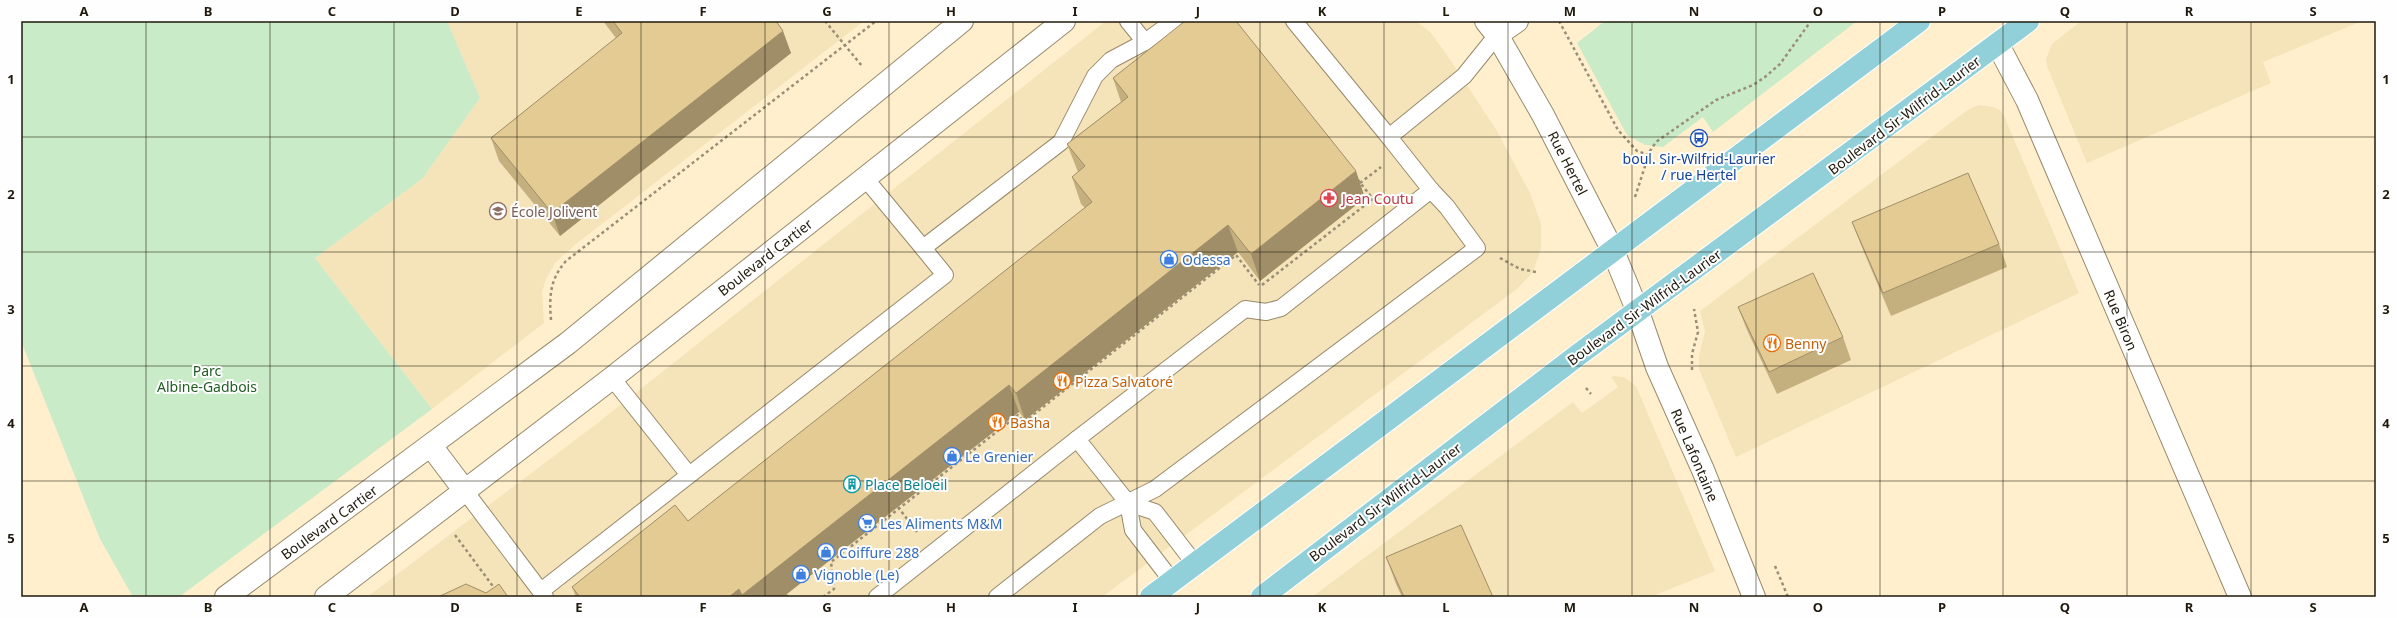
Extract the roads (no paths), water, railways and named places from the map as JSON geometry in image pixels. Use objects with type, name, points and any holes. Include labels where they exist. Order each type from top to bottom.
[{"type":"main road","points":[[1151,597],[1919,21]]},
{"type":"main road","name":"Boulevard Sir-Wilfrid-Laurier","points":[[1262,597],[1578,355],[1998,45],[2028,21]]},
{"type":"street","name":"Boulevard Cartier","points":[[226,597],[552,355],[962,21]]},
{"type":"street","name":"Boulevard Cartier","points":[[326,597],[612,378],[1064,21]]},
{"type":"street","points":[[1491,28],[1517,21]]},
{"type":"street","name":"Rue Hertel","points":[[1491,28],[1561,148],[1613,251],[1638,312]]},
{"type":"street","name":"Rue Biron","points":[[1998,45],[2027,100],[2240,597]]},
{"type":"street","name":"Rue Lafontaine","points":[[1638,312],[1657,367],[1703,470],[1754,597]]},
{"type":"street","points":[[431,446],[465,491]]},
{"type":"lane","points":[[1128,21],[1145,42]]},
{"type":"lane","points":[[923,248],[1061,142],[1095,76],[1111,60],[1145,42],[1174,21]]},
{"type":"lane","points":[[997,597],[1100,516],[1155,489],[1477,248],[1447,207],[1431,190],[1294,21]]},
{"type":"lane","points":[[1388,137],[1464,76],[1491,28]]},
{"type":"lane","points":[[465,491],[543,594],[689,475],[944,275],[865,178]]},
{"type":"lane","points":[[877,597],[1245,308],[1266,312],[1280,308],[1431,190]]},
{"type":"lane","points":[[612,378],[689,475]]},
{"type":"lane","points":[[1077,439],[1128,503],[1133,530],[1172,581]]},
{"type":"lane","points":[[1128,503],[1156,512],[1195,564]]},
{"type":"place","name":"boul. Sir-Wilfrid-Laurier / rue Hertel","points":[[1699,138]]},
{"type":"place","name":"Jean Coutu","points":[[1329,198]]},
{"type":"place","name":"École Jolivent","points":[[498,211]]},
{"type":"place","name":"Odessa","points":[[1169,259]]},
{"type":"place","name":"Benny","points":[[1772,343]]},
{"type":"place","name":"Pizza Salvatoré","points":[[1062,381]]},
{"type":"place","name":"Basha","points":[[997,422]]},
{"type":"place","name":"Le Grenier","points":[[952,456]]},
{"type":"place","name":"Place Beloeil","points":[[852,484]]},
{"type":"place","name":"Les Aliments M&M","points":[[867,523]]},
{"type":"place","name":"Coiffure 288","points":[[826,552]]},
{"type":"place","name":"Vignoble (Le)","points":[[801,574]]},
{"type":"park label","name":"Parc Albine-Gadbois","points":[[207,378]]}]
